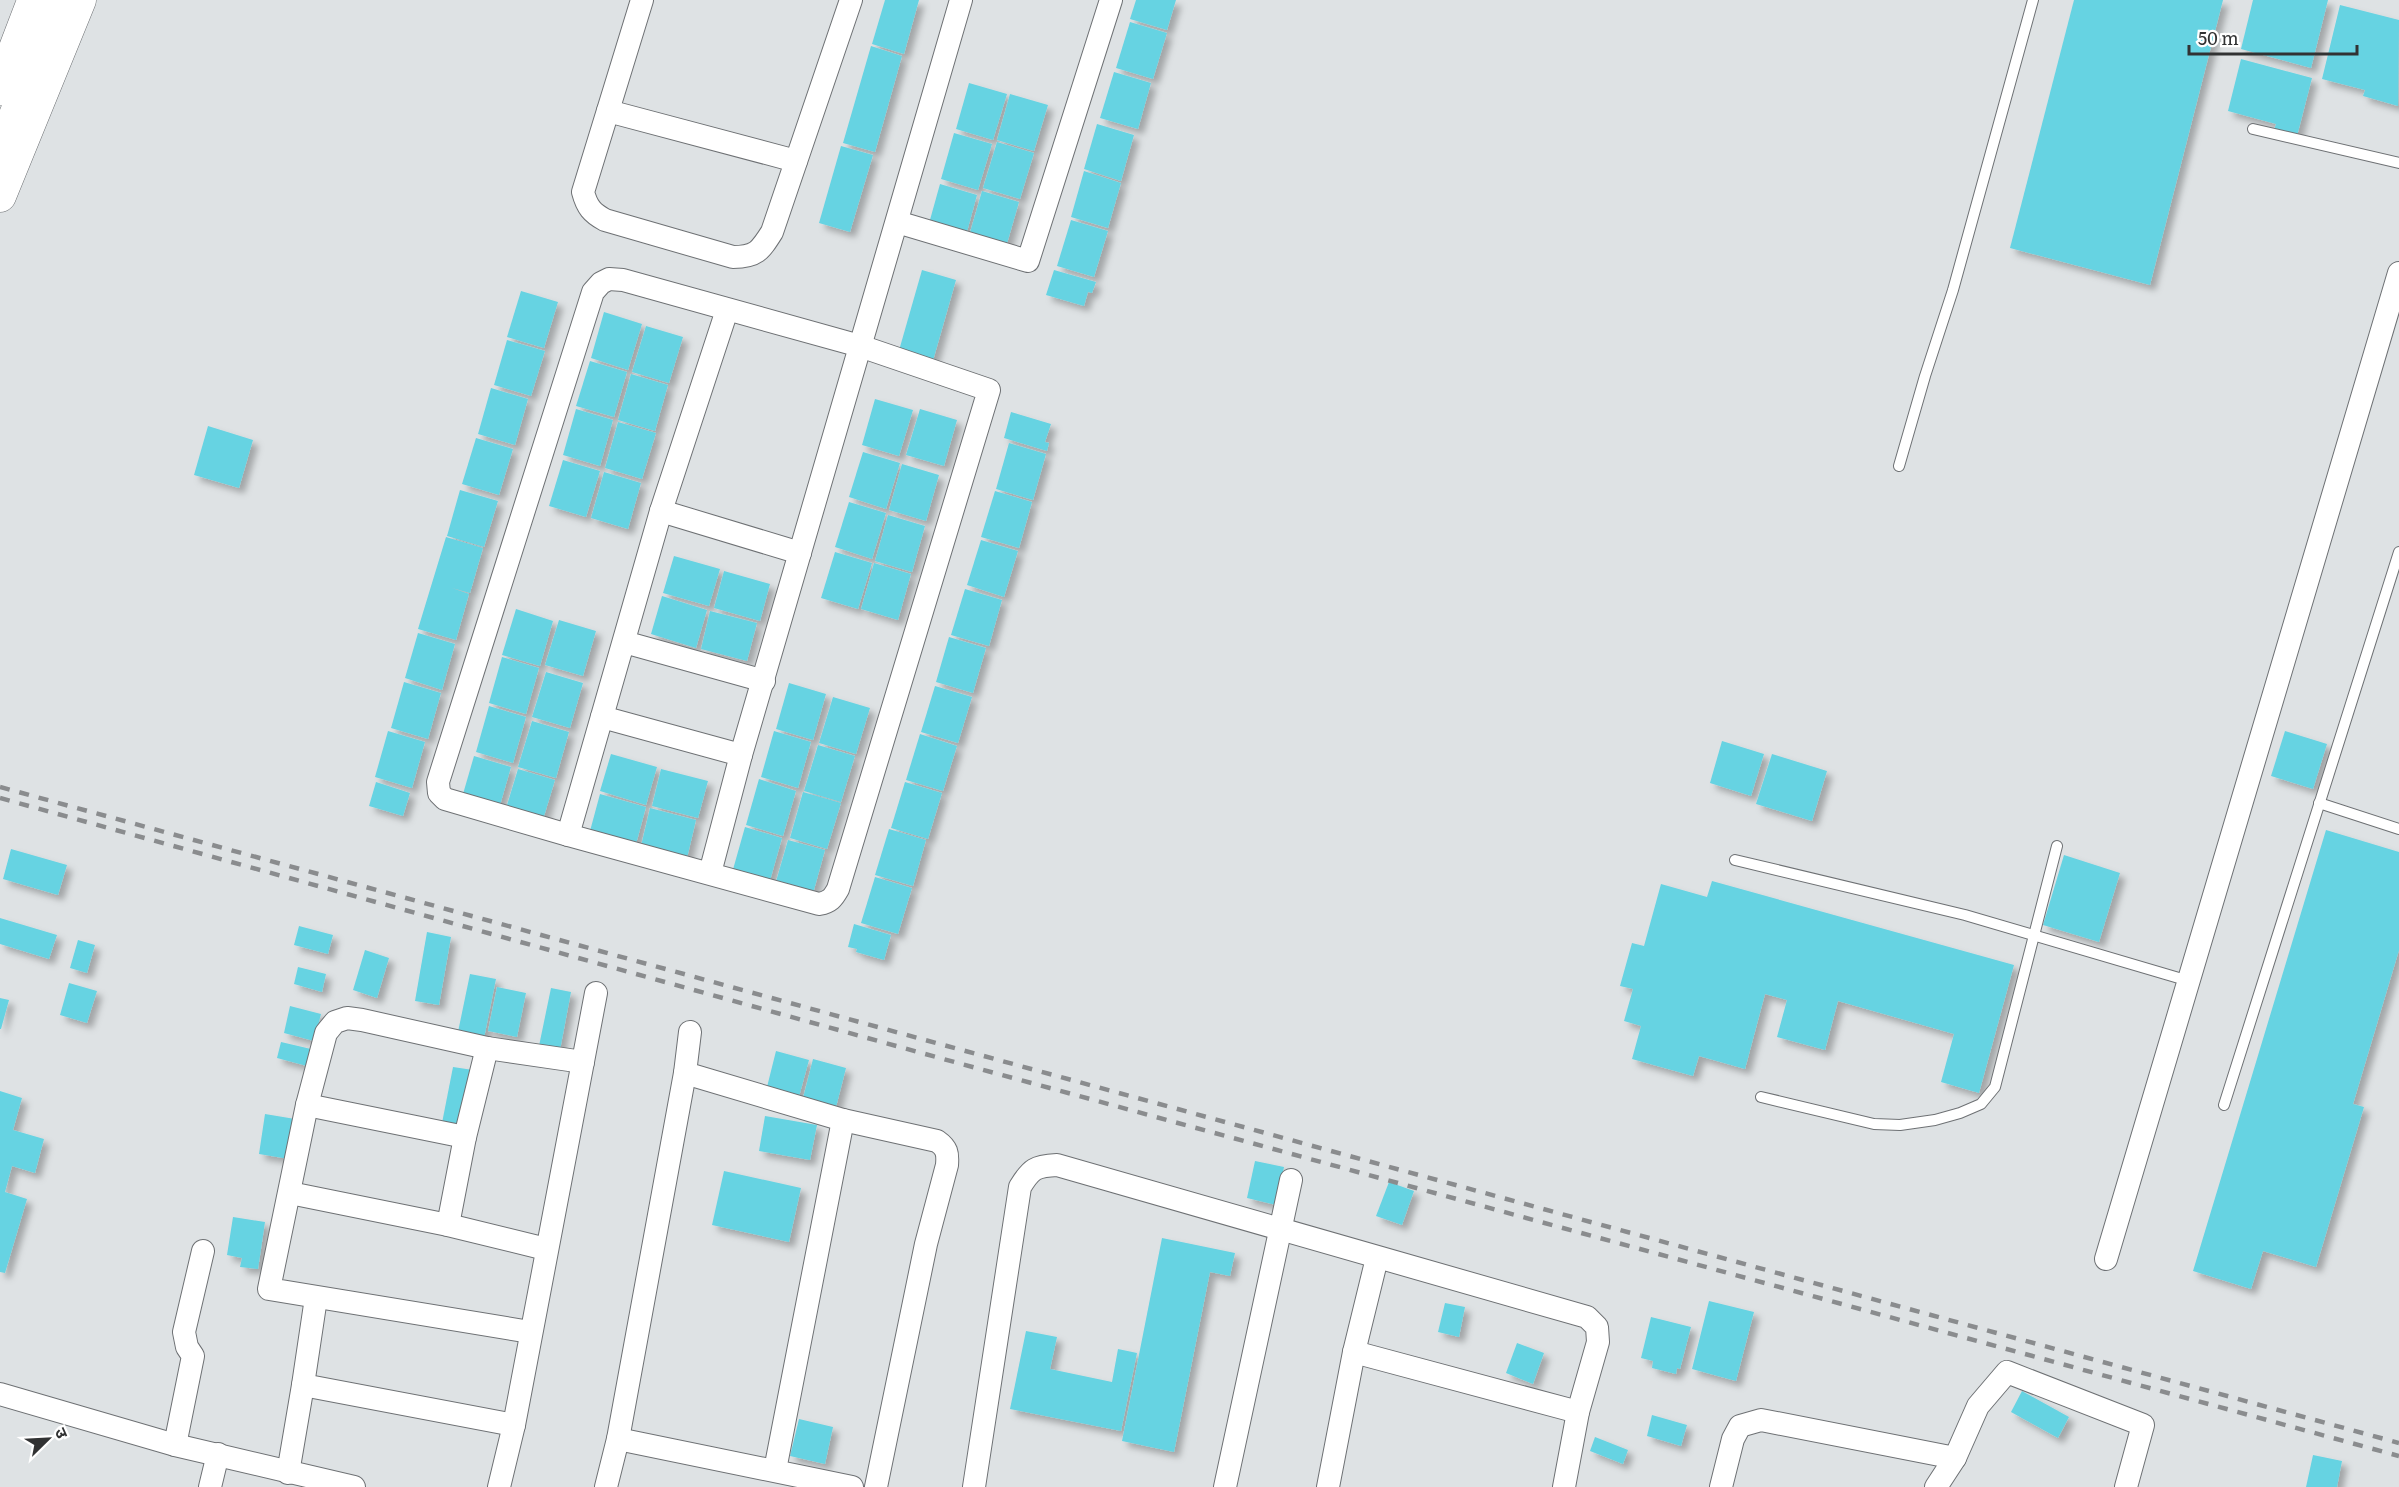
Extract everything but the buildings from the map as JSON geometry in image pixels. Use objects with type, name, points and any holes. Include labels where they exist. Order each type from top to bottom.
[{"type":"highway","points":[[0,89],[34,0]]},
{"type":"highway","points":[[0,154],[62,0]]},
{"type":"street","points":[[0,196],[80,0]]},
{"type":"street","points":[[642,0],[583,192],[586,205],[593,213],[606,220],[733,257],[749,257],[762,247],[772,232],[851,0]]},
{"type":"street","points":[[710,873],[741,755],[961,0]]},
{"type":"street","points":[[897,222],[1028,261],[1111,0]]},
{"type":"street","points":[[608,111],[796,161]]},
{"type":"street","points":[[2106,1259],[2399,273]]},
{"type":"street","points":[[609,279],[623,280],[860,346],[989,390],[842,878],[833,898],[819,904],[568,835],[445,799],[439,794],[438,782],[593,292],[601,282],[609,279]]},
{"type":"street","points":[[568,835],[661,511],[727,310]]},
{"type":"street","points":[[661,511],[800,553]]},
{"type":"street","points":[[624,642],[764,681]]},
{"type":"street","points":[[603,717],[741,755]]},
{"type":"street","points":[[499,1487],[514,1425],[596,993]]},
{"type":"street","points":[[530,1332],[270,1289],[307,1105],[326,1032],[335,1022],[347,1018],[487,1048],[583,1062]]},
{"type":"street","points":[[606,1487],[618,1439],[685,1073],[690,1032]]},
{"type":"street","points":[[448,1225],[465,1137],[487,1048]]},
{"type":"street","points":[[685,1073],[843,1120],[937,1141],[945,1147],[948,1154],[947,1165],[926,1244],[876,1487]]},
{"type":"street","points":[[307,1105],[465,1137]]},
{"type":"street","points":[[775,1470],[843,1120]]},
{"type":"street","points":[[974,1487],[1020,1187],[1029,1172],[1040,1166],[1057,1166],[1587,1317],[1597,1327],[1598,1342],[1578,1412],[1564,1487]]},
{"type":"street","points":[[1226,1487],[1292,1180]]},
{"type":"street","points":[[290,1193],[448,1225],[546,1249]]},
{"type":"street","points":[[175,1445],[193,1356],[187,1347],[184,1332],[203,1251]]},
{"type":"street","points":[[1328,1487],[1354,1352],[1377,1258]]},
{"type":"street","points":[[288,1473],[316,1298]]},
{"type":"street","points":[[1354,1352],[1578,1412]]},
{"type":"street","points":[[1936,1487],[1955,1458],[1978,1406],[2007,1372],[2143,1425],[2126,1487]]},
{"type":"street","points":[[303,1385],[514,1425]]},
{"type":"street","points":[[0,1394],[175,1445],[354,1487]]},
{"type":"street","points":[[1721,1487],[1733,1439],[1740,1426],[1761,1420],[1955,1458]]},
{"type":"street","points":[[618,1439],[852,1487]]},
{"type":"street","points":[[210,1487],[218,1454]]},
{"type":"lane","points":[[1899,466],[1953,290],[2033,0]]},
{"type":"lane","points":[[2253,129],[2399,163]]},
{"type":"lane","points":[[2224,1105],[2399,552]]},
{"type":"lane","points":[[2319,803],[2399,829]]},
{"type":"lane","points":[[1761,1097],[1874,1124],[1900,1125],[1935,1120],[1981,1104],[1995,1087],[2057,846]]},
{"type":"lane","points":[[1735,860],[1965,915],[2189,981]]},
{"type":"railway","points":[[0,787],[2399,1443]]},
{"type":"railway","points":[[0,798],[936,1057],[2399,1456]]}]
